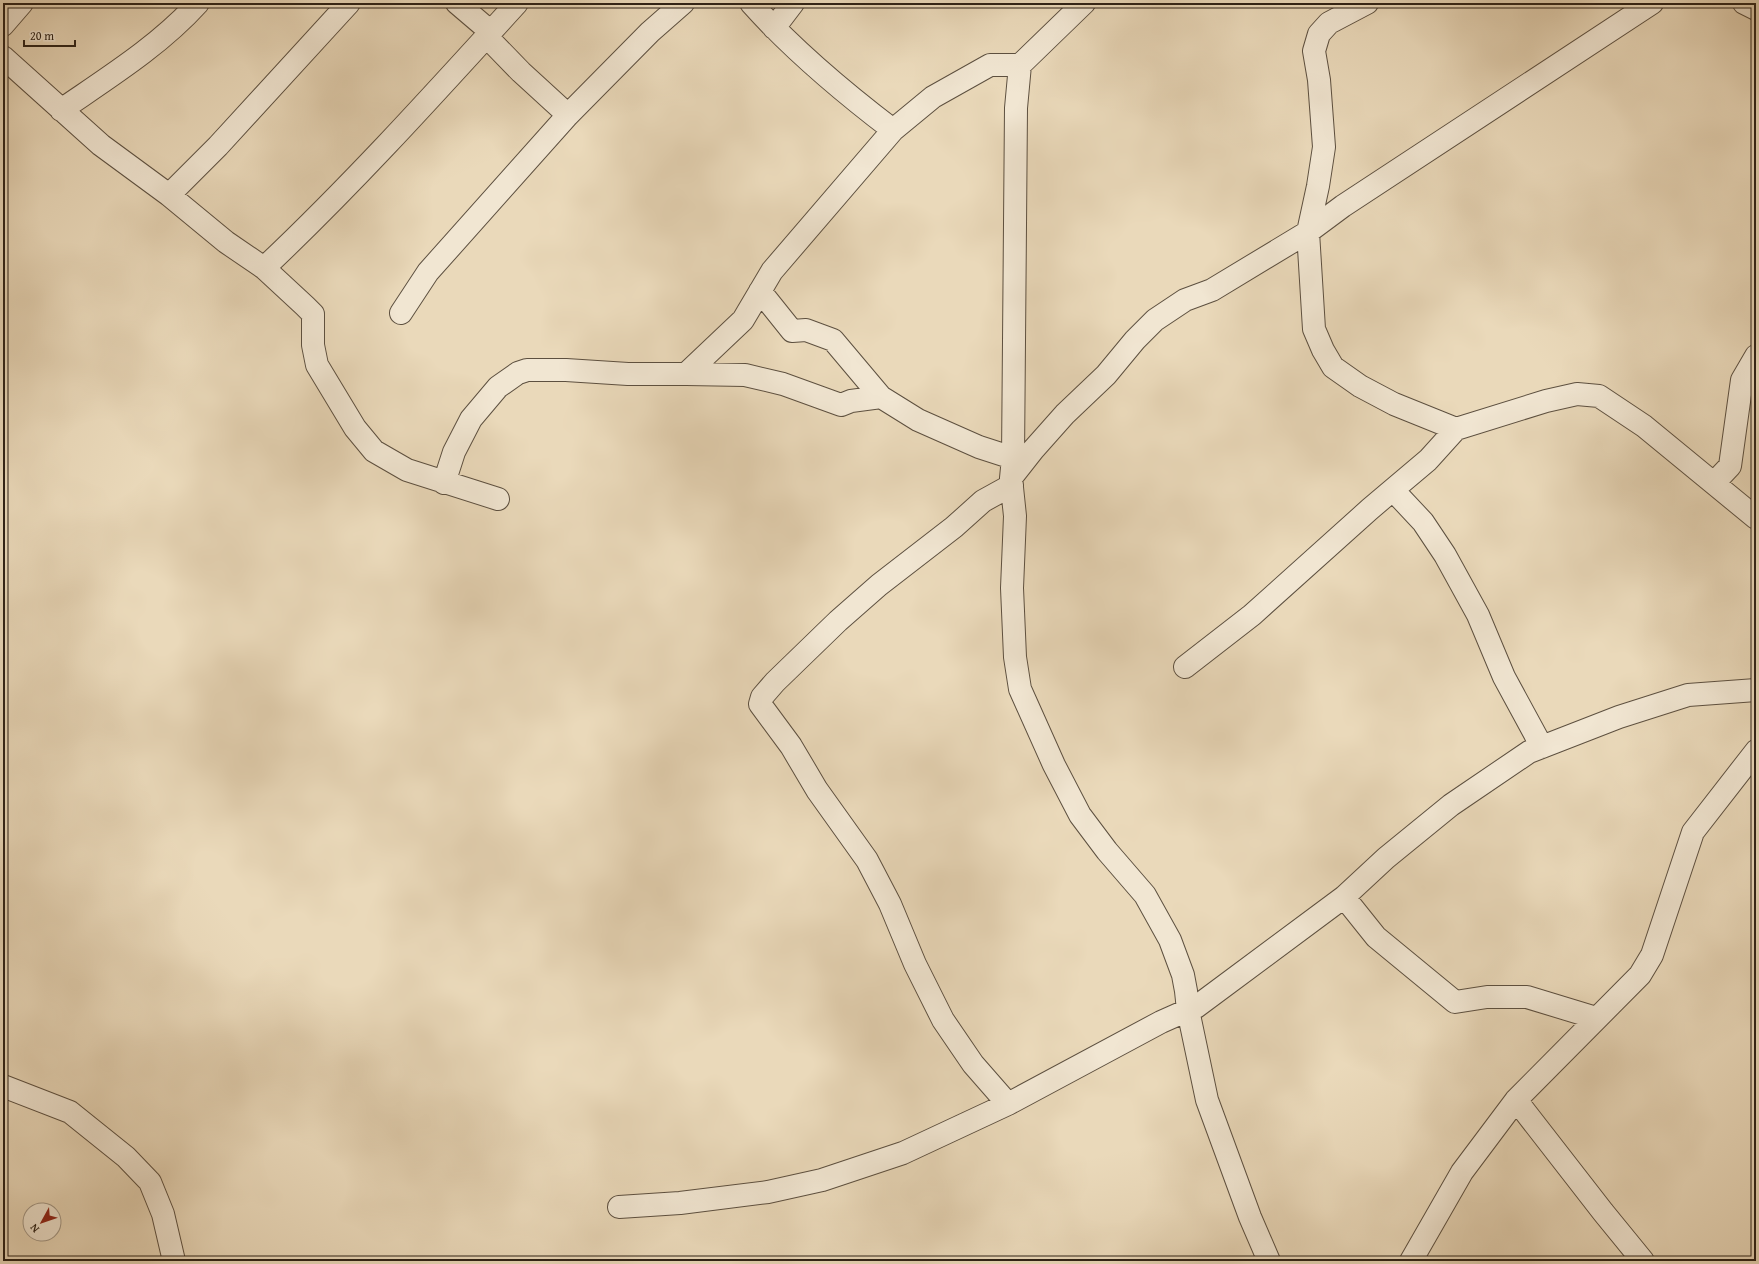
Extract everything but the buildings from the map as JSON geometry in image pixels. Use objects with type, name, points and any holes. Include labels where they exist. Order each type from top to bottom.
[{"type":"street","points":[[3,24],[22,3]]},
{"type":"street","points":[[61,110],[135,59],[186,16],[198,3]]},
{"type":"street","points":[[169,195],[218,146],[349,3]]},
{"type":"street","points":[[458,3],[489,34],[521,72],[568,115]]},
{"type":"street","points":[[264,268],[354,179],[517,3]]},
{"type":"street","points":[[400,313],[428,272],[568,115],[650,32],[683,3]]},
{"type":"street","points":[[751,3],[774,28],[867,111],[893,130]]},
{"type":"street","points":[[774,28],[793,3]]},
{"type":"street","points":[[1084,3],[1020,65],[1016,108],[1012,474],[1015,516],[1012,588],[1015,657],[1020,689],[1054,765],[1080,815],[1107,851],[1145,895],[1170,940],[1183,974],[1188,1010],[1207,1100],[1250,1217],[1269,1261]]},
{"type":"street","points":[[1367,3],[1329,23],[1319,34],[1314,51],[1319,80],[1324,147],[1318,186],[1308,232],[1314,329],[1323,350],[1333,367],[1360,386],[1394,404],[1456,429]]},
{"type":"street","points":[[1008,1104],[973,1064],[943,1020],[915,964],[890,904],[867,860],[817,790],[791,746],[760,704],[762,697],[774,682],[838,621],[873,590],[954,527],[1012,474],[1066,414],[1106,375],[1135,340],[1155,320],[1185,300],[1212,290],[1308,232],[1344,206],[1652,3]]},
{"type":"street","points":[[1744,3],[1756,9]]},
{"type":"street","points":[[3,57],[101,145],[169,195],[226,242],[264,268],[313,314],[313,345],[317,365],[355,428],[374,451],[407,470],[498,499]]},
{"type":"street","points":[[686,374],[744,320],[772,271],[893,130],[932,97],[990,65],[1020,65]]},
{"type":"street","points":[[760,291],[792,331],[806,330],[833,340],[881,397],[918,420],[979,447],[1012,474]]},
{"type":"street","points":[[1714,483],[1730,466],[1742,380],[1756,356]]},
{"type":"street","points":[[444,482],[454,452],[471,420],[498,387],[518,373],[527,370],[628,374],[745,375],[783,384],[841,405],[851,401],[881,397]]},
{"type":"street","points":[[1185,667],[1252,615],[1370,508],[1428,460],[1456,429],[1546,401],[1577,394],[1599,396],[1644,426],[1756,518]]},
{"type":"street","points":[[1393,490],[1423,522],[1445,554],[1478,615],[1504,677],[1542,747]]},
{"type":"street","points":[[619,1207],[680,1203],[768,1192],[822,1180],[903,1153],[1008,1104],[1161,1022],[1196,1007],[1344,897],[1386,858],[1451,805],[1529,752],[1619,717],[1688,695],[1756,690]]},
{"type":"street","points":[[1411,1261],[1462,1172],[1516,1100],[1640,975],[1652,955],[1693,832],[1756,751]]},
{"type":"street","points":[[1344,897],[1376,937],[1455,1002],[1487,997],[1527,997],[1596,1018]]},
{"type":"street","points":[[3,1086],[70,1112],[126,1157],[150,1182],[163,1214],[174,1261]]},
{"type":"street","points":[[1516,1100],[1643,1261]]}]
